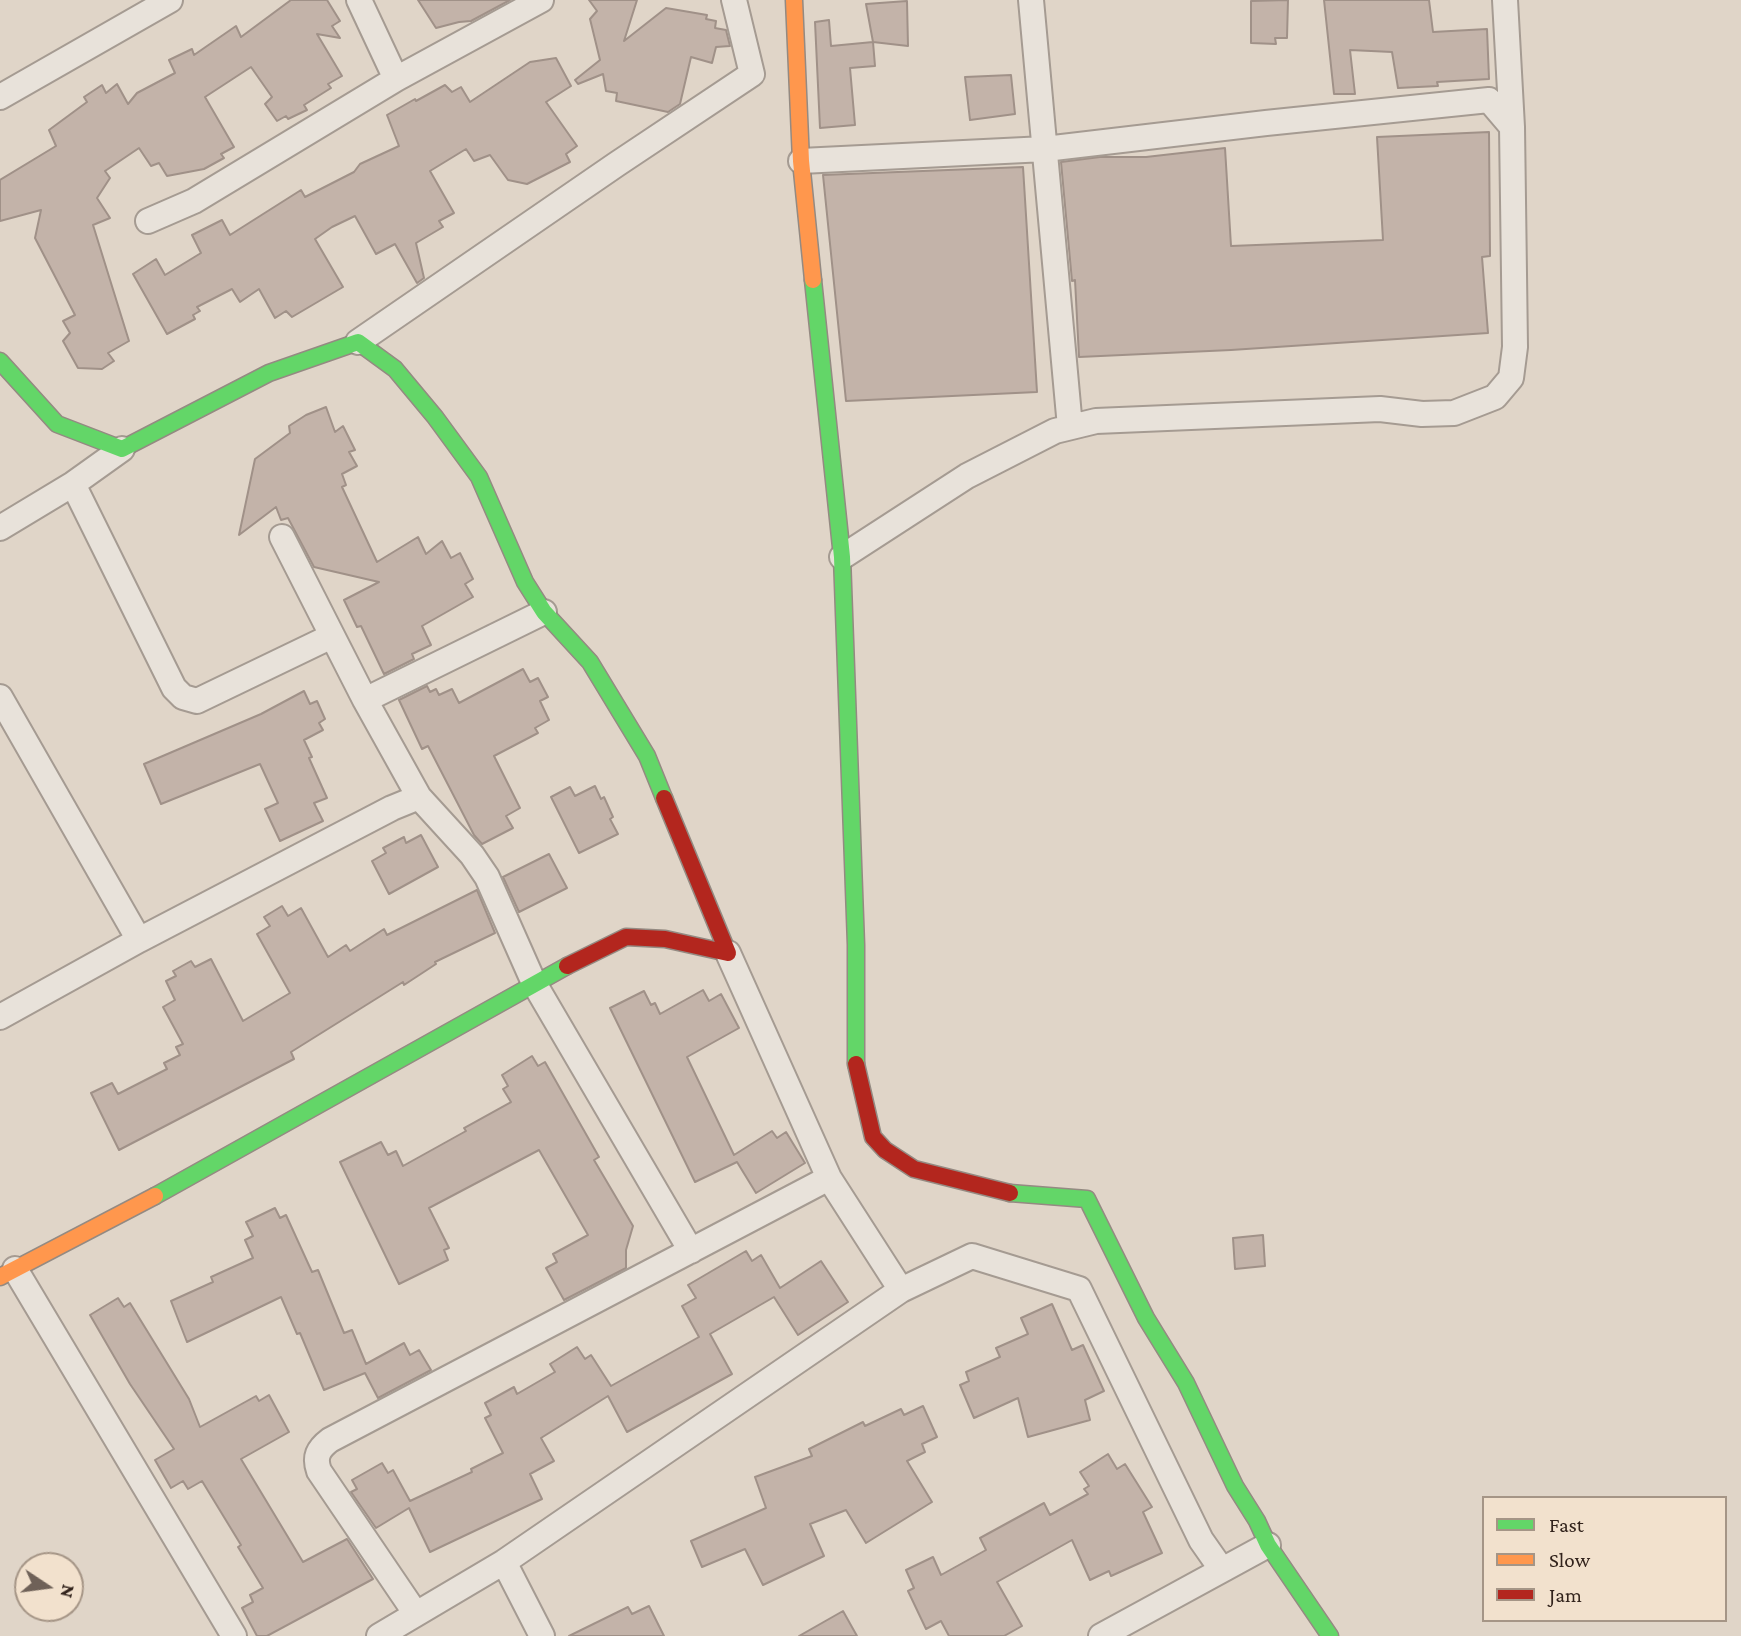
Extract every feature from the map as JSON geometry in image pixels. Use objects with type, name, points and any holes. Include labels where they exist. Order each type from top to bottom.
[{"type":"street","points":[[0,97],[170,0]]},
{"type":"street","points":[[359,0],[396,79]]},
{"type":"street","points":[[148,221],[194,201],[396,79],[541,0]]},
{"type":"street","points":[[0,528],[73,484],[122,449],[269,373],[358,342],[752,74],[734,0]]},
{"type":"street","points":[[794,0],[801,162],[842,557],[856,945],[856,1065],[873,1137],[885,1150],[914,1169],[1006,1193],[1087,1199],[1146,1318],[1186,1383],[1235,1486],[1257,1521],[1268,1545],[1330,1636]]},
{"type":"street","points":[[1031,0],[1070,427]]},
{"type":"street","points":[[842,557],[967,476],[1055,431],[1070,427],[1096,421],[1380,409],[1422,414],[1454,413],[1495,397],[1511,378],[1515,347],[1512,127],[1505,0]]},
{"type":"street","points":[[801,162],[1045,149],[1489,100],[1512,127]]},
{"type":"street","points":[[358,342],[395,369],[435,417],[479,477],[525,582],[544,612],[590,662],[647,756],[729,953],[829,1178],[901,1290]]},
{"type":"street","points":[[0,361],[57,424],[122,449]]},
{"type":"street","points":[[73,484],[174,688],[183,697],[197,701],[332,636]]},
{"type":"street","points":[[282,537],[419,797],[472,855],[488,877],[534,983],[691,1251]]},
{"type":"street","points":[[365,699],[544,612]]},
{"type":"street","points":[[0,697],[139,940]]},
{"type":"street","points":[[0,1017],[139,940],[392,808],[419,797]]},
{"type":"street","points":[[234,1636],[8,1273],[182,1182],[534,983],[626,937],[642,935],[662,938],[729,953]]},
{"type":"street","points":[[416,1614],[318,1471],[316,1462],[319,1448],[829,1178]]},
{"type":"street","points":[[379,1636],[504,1562],[901,1290],[972,1255],[1079,1289],[1201,1540],[1222,1570]]},
{"type":"street","points":[[1101,1636],[1268,1545]]},
{"type":"street","points":[[504,1562],[542,1636]]},
{"type":"building","points":[[291,0],[327,0],[340,21],[332,26],[340,38],[317,34],[342,76],[328,84],[331,88],[304,105],[307,110],[277,121],[265,104],[272,97],[251,67],[205,97],[234,147],[221,154],[224,158],[204,169],[167,176],[159,163],[151,166],[139,148],[105,171],[110,178],[97,198],[110,218],[93,225],[129,341],[108,353],[114,361],[102,369],[78,368],[63,341],[70,333],[63,321],[75,315],[35,238],[41,210],[0,221],[0,180],[56,146],[49,130],[87,102],[84,97],[102,85],[106,93],[117,84],[128,104],[137,93],[175,73],[169,60],[192,49],[194,55],[236,26],[241,37]]},
{"type":"building","points":[[418,0],[510,0],[471,21],[436,28]]},
{"type":"building","points":[[589,0],[637,0],[624,41],[666,8],[707,15],[706,19],[716,21],[715,28],[726,30],[730,46],[716,47],[712,63],[691,57],[680,104],[668,112],[616,101],[617,93],[606,91],[603,74],[578,84],[575,80],[600,60],[590,19],[597,11]]},
{"type":"building","points":[[1288,0],[1287,38],[1275,38],[1276,44],[1251,43],[1251,1]]},
{"type":"building","points":[[1324,0],[1429,0],[1433,32],[1487,29],[1489,79],[1437,82],[1438,86],[1398,88],[1392,52],[1350,50],[1355,94],[1334,94]]},
{"type":"building","points":[[907,1],[908,46],[873,42],[866,4]]},
{"type":"building","points":[[829,20],[831,46],[873,42],[875,66],[850,68],[855,125],[820,128],[815,22]]},
{"type":"building","points":[[556,58],[571,86],[546,102],[577,146],[566,154],[570,162],[527,184],[508,180],[490,155],[474,161],[466,149],[430,171],[454,213],[439,221],[443,227],[416,243],[424,278],[417,283],[395,244],[376,254],[355,216],[315,239],[343,287],[292,317],[286,311],[275,318],[259,289],[240,302],[232,289],[197,307],[200,311],[193,315],[195,319],[167,334],[133,274],[156,259],[165,275],[201,253],[192,235],[222,220],[230,235],[301,190],[305,197],[354,172],[360,164],[399,146],[387,115],[415,99],[416,101],[445,85],[452,92],[461,87],[470,102],[530,62]]},
{"type":"building","points":[[1011,75],[1015,114],[970,120],[965,77]]},
{"type":"building","points":[[1489,132],[1490,256],[1482,257],[1488,333],[1079,357],[1075,280],[1072,281],[1061,162],[1100,157],[1146,157],[1225,148],[1231,246],[1383,240],[1377,137]]},
{"type":"building","points":[[1023,167],[1037,392],[846,401],[823,175]]},
{"type":"building","points":[[326,407],[335,432],[343,426],[355,450],[349,452],[357,466],[342,474],[346,485],[342,487],[377,562],[418,537],[426,554],[442,541],[451,558],[460,553],[473,579],[465,584],[473,597],[422,626],[431,645],[412,654],[414,659],[384,674],[361,626],[357,627],[344,600],[379,582],[314,567],[288,518],[281,520],[276,507],[239,535],[255,459],[290,433],[289,426]]},
{"type":"building","points":[[523,669],[530,682],[538,678],[548,697],[540,701],[549,720],[535,728],[538,733],[494,756],[520,808],[506,816],[513,828],[482,844],[474,835],[428,746],[422,749],[399,700],[427,686],[430,692],[436,689],[439,695],[452,689],[459,703]]},
{"type":"building","points":[[304,691],[310,704],[317,701],[325,719],[319,723],[323,730],[304,740],[327,798],[314,803],[323,821],[280,841],[265,809],[278,803],[260,764],[161,804],[144,764],[261,714]]},
{"type":"building","points":[[595,786],[601,799],[604,797],[613,817],[610,819],[618,834],[579,853],[551,797],[570,787],[575,796]]},
{"type":"building","points":[[421,835],[438,867],[389,894],[372,861],[386,853],[383,848],[404,837],[406,843]]},
{"type":"building","points":[[549,854],[567,888],[519,912],[503,877]]},
{"type":"building","points":[[477,890],[495,933],[435,962],[436,964],[404,985],[403,982],[291,1052],[294,1059],[119,1150],[91,1093],[112,1083],[118,1094],[167,1069],[164,1063],[180,1055],[176,1047],[183,1044],[163,1007],[175,1000],[166,981],[176,976],[173,971],[191,961],[195,967],[211,959],[243,1021],[290,993],[257,934],[270,926],[264,917],[282,906],[288,916],[301,908],[328,957],[346,945],[350,951],[384,929],[387,935]]},
{"type":"building","points":[[703,990],[709,1001],[721,994],[739,1028],[687,1057],[734,1155],[772,1131],[777,1138],[786,1132],[805,1163],[756,1193],[737,1162],[695,1182],[610,1008],[644,991],[651,1005],[655,1003],[660,1014]]},
{"type":"building","points":[[532,1056],[538,1066],[545,1062],[599,1157],[594,1160],[633,1226],[626,1250],[626,1268],[564,1300],[546,1268],[557,1262],[553,1254],[588,1235],[539,1150],[429,1208],[449,1248],[444,1250],[448,1260],[399,1284],[340,1162],[381,1142],[388,1155],[396,1151],[403,1166],[511,1102],[503,1089],[508,1086],[502,1075]]},
{"type":"building","points":[[275,1208],[280,1218],[286,1215],[312,1272],[318,1270],[344,1333],[352,1330],[366,1364],[404,1343],[410,1355],[419,1350],[431,1370],[378,1398],[365,1373],[324,1390],[300,1333],[297,1334],[281,1297],[187,1342],[171,1301],[213,1282],[211,1277],[253,1258],[245,1240],[253,1236],[246,1222]]},
{"type":"building","points":[[1263,1235],[1265,1266],[1235,1269],[1233,1238]]},
{"type":"building","points":[[746,1251],[752,1261],[761,1255],[780,1288],[821,1261],[848,1302],[798,1335],[774,1297],[710,1334],[732,1374],[627,1432],[608,1396],[541,1438],[554,1461],[530,1474],[542,1499],[430,1552],[409,1508],[376,1528],[351,1492],[357,1489],[352,1480],[382,1463],[388,1473],[393,1470],[410,1501],[472,1472],[471,1469],[503,1453],[485,1418],[491,1415],[485,1403],[514,1387],[517,1394],[555,1372],[550,1364],[577,1347],[585,1359],[591,1355],[611,1386],[699,1337],[682,1306],[696,1298],[688,1285]]},
{"type":"building","points":[[118,1298],[124,1307],[130,1303],[189,1399],[200,1427],[256,1396],[259,1401],[269,1395],[289,1432],[241,1459],[303,1562],[347,1539],[373,1579],[267,1636],[257,1636],[242,1608],[253,1602],[250,1595],[263,1588],[238,1547],[241,1545],[202,1481],[188,1489],[183,1481],[171,1488],[155,1460],[174,1449],[130,1384],[90,1315]]},
{"type":"building","points":[[1052,1304],[1072,1350],[1083,1345],[1104,1391],[1085,1400],[1090,1420],[1028,1437],[1018,1398],[974,1418],[960,1385],[969,1381],[966,1372],[1000,1357],[996,1348],[1028,1334],[1021,1318]]},
{"type":"building","points":[[923,1406],[937,1437],[922,1444],[925,1452],[907,1461],[932,1502],[866,1543],[846,1510],[810,1524],[824,1556],[763,1585],[745,1549],[702,1567],[691,1541],[766,1508],[755,1477],[812,1456],[809,1449],[863,1422],[865,1426],[901,1409],[904,1415]]},
{"type":"building","points":[[1108,1454],[1117,1469],[1125,1464],[1152,1507],[1143,1512],[1162,1553],[1111,1576],[1109,1571],[1090,1580],[1072,1540],[997,1582],[1022,1626],[1004,1636],[949,1636],[941,1621],[926,1629],[908,1591],[914,1588],[906,1570],[933,1557],[941,1575],[986,1550],[980,1538],[1044,1503],[1050,1515],[1088,1494],[1084,1489],[1089,1486],[1080,1472]]},
{"type":"building","points":[[649,1606],[664,1636],[569,1636],[628,1607],[632,1614]]},
{"type":"building","points":[[843,1611],[857,1636],[799,1636]]},
{"type":"traffic: fast","points":[[813,280],[842,557],[856,945],[856,1064]]},
{"type":"traffic: fast","points":[[0,361],[57,424],[122,449],[269,373],[358,342],[395,369],[435,417],[479,477],[525,582],[544,612],[590,662],[647,756],[664,798]]},
{"type":"traffic: fast","points":[[155,1196],[567,966]]},
{"type":"traffic: fast","points":[[1010,1193],[1087,1199],[1146,1318],[1186,1383],[1235,1486],[1257,1521],[1268,1545],[1330,1636]]},
{"type":"traffic: slow","points":[[794,0],[801,161],[813,280]]},
{"type":"traffic: slow","points":[[0,1277],[155,1196]]},
{"type":"traffic: jam","points":[[567,966],[626,937],[665,939],[728,953],[664,798]]},
{"type":"traffic: jam","points":[[856,1064],[873,1137],[885,1150],[914,1169],[1010,1193]]}]
